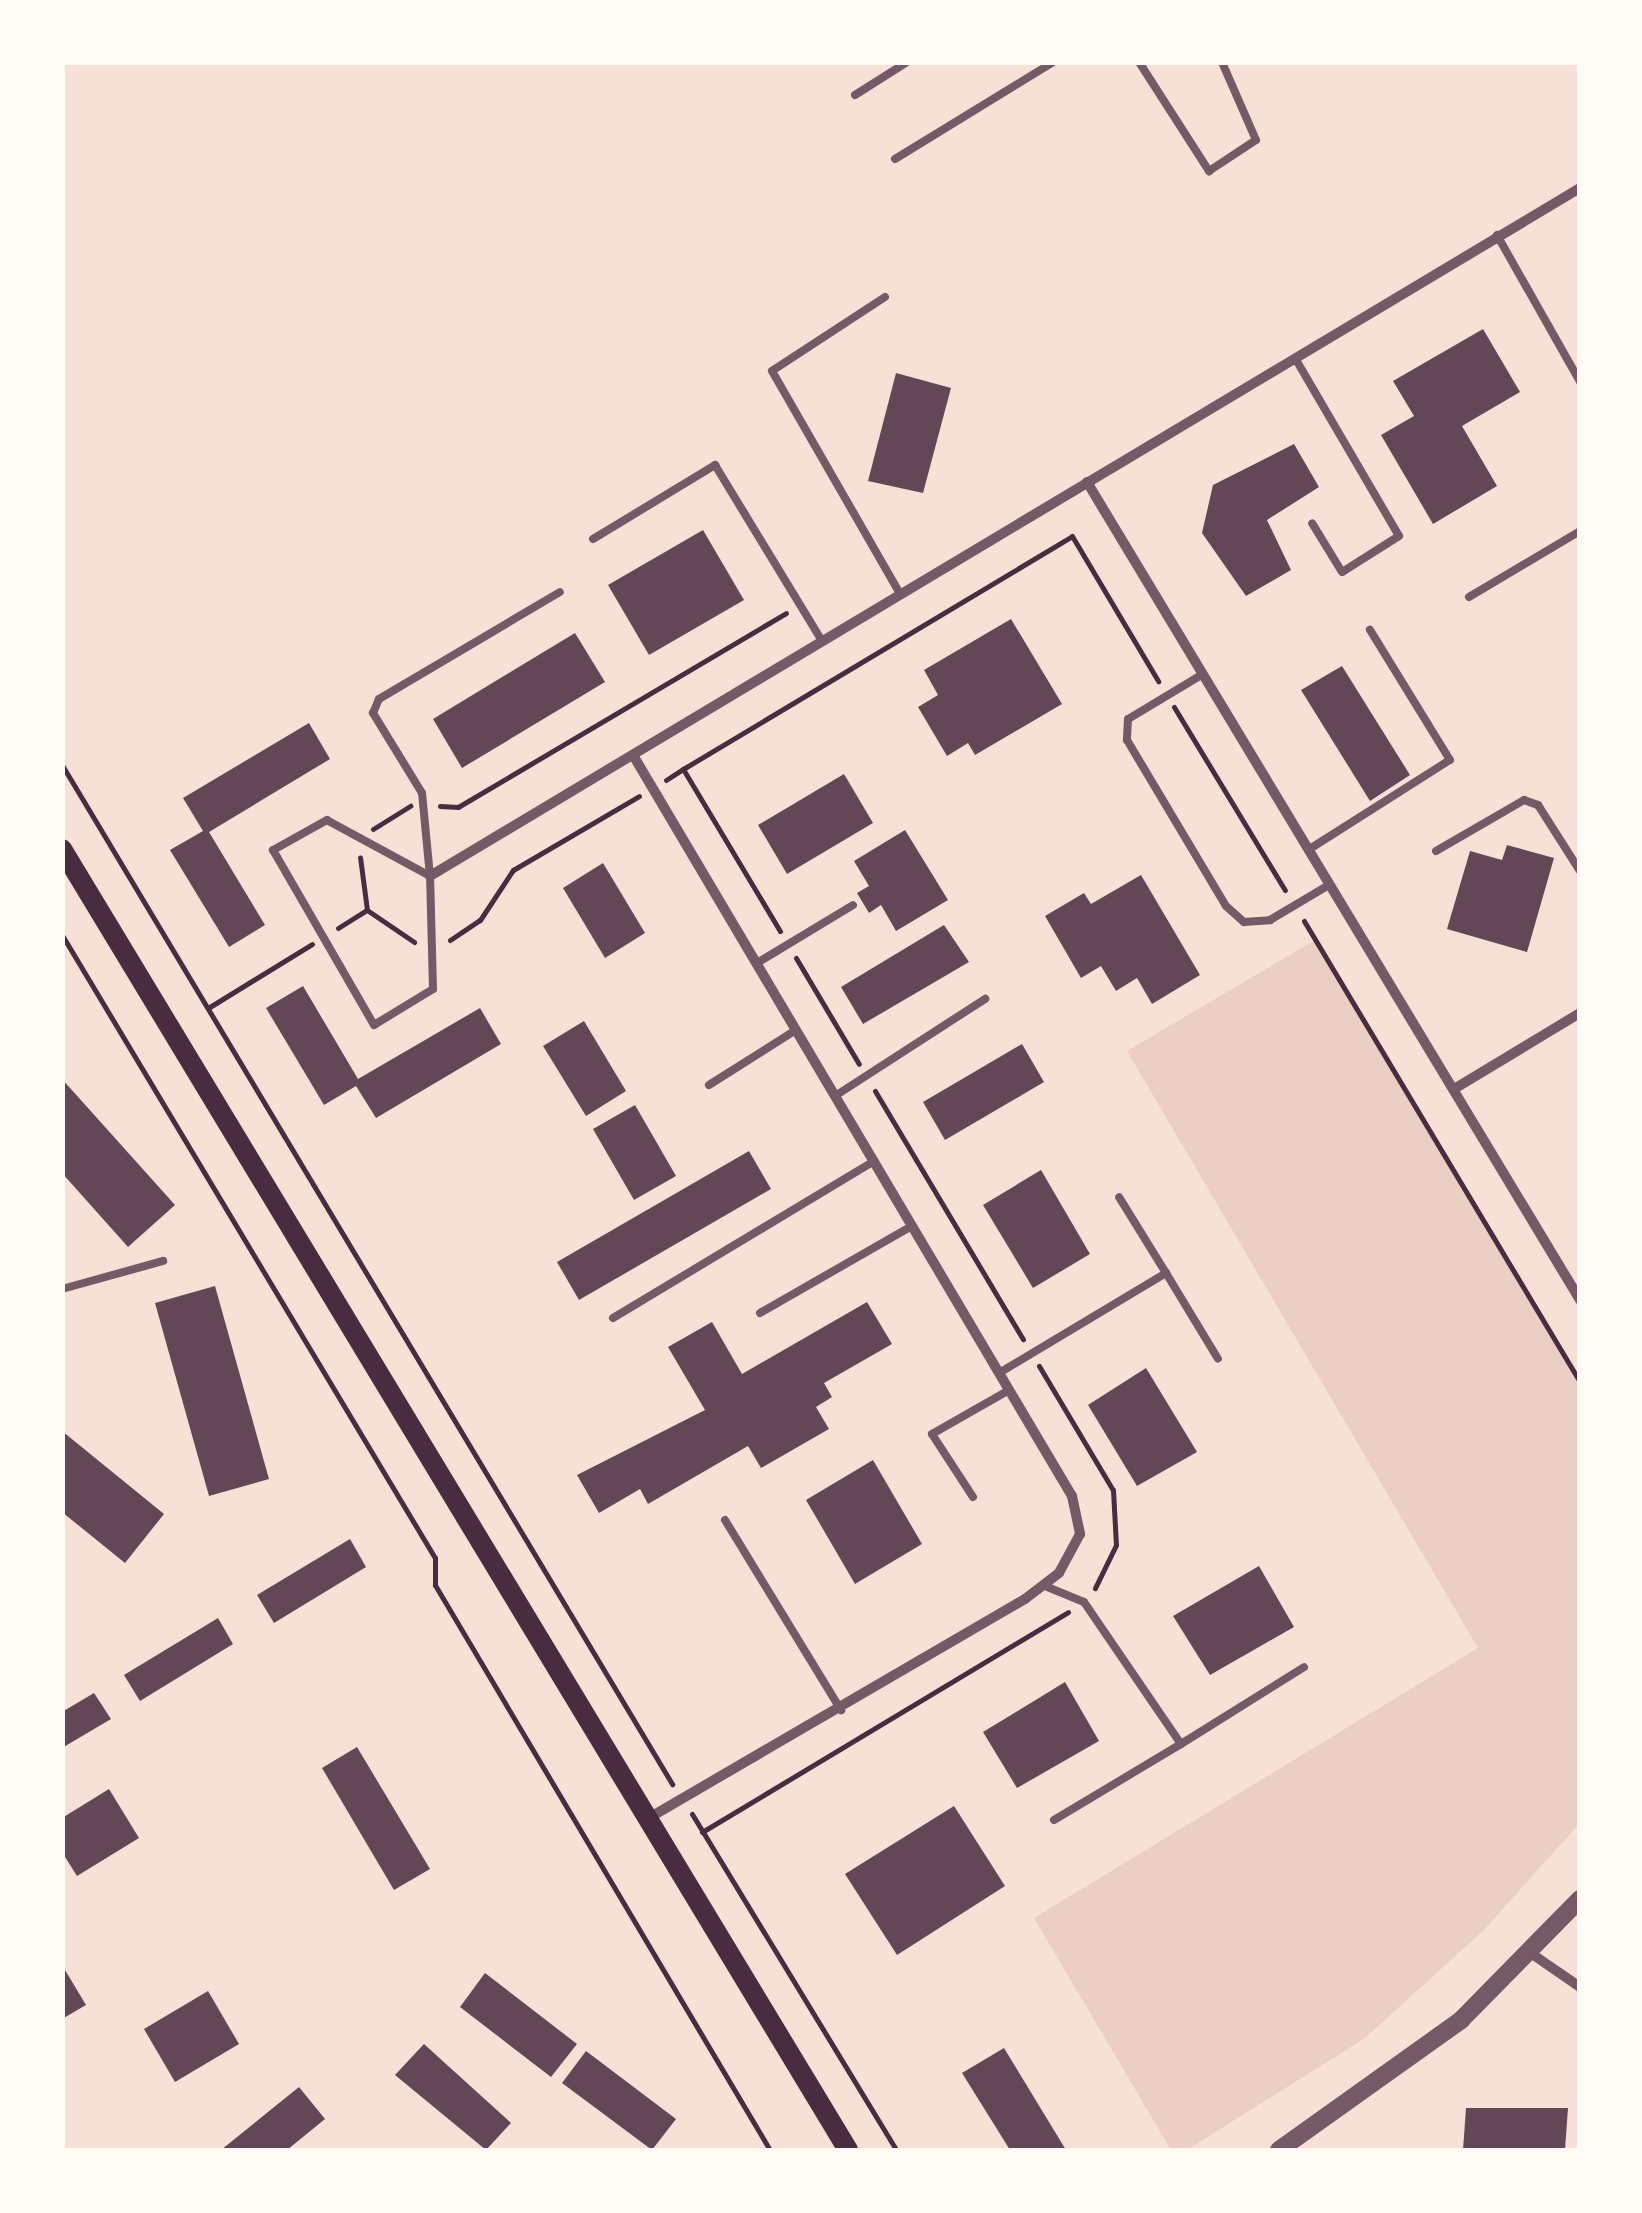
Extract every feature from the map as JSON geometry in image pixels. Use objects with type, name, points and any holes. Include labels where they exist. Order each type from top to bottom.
[{"type":"main road","points":[[62,848],[848,2150]]},
{"type":"street","points":[[430,876],[1580,188]]},
{"type":"street","points":[[1087,482],[1580,1300]]},
{"type":"street","points":[[634,755],[1072,1496],[1080,1534],[1045,1586],[685,1804],[650,1817]]},
{"type":"street","points":[[1454,1089],[1580,1014]]},
{"type":"street","points":[[1278,2150],[1391,2077],[1532,1954],[1580,1898]]},
{"type":"street","points":[[1532,1954],[1580,1987]]},
{"type":"lane","points":[[855,96],[908,62]]},
{"type":"lane","points":[[895,159],[1053,62]]},
{"type":"lane","points":[[1139,62],[1209,171],[1256,140],[1222,62]]},
{"type":"lane","points":[[1497,235],[1580,382]]},
{"type":"lane","points":[[885,297],[772,371],[902,594]]},
{"type":"lane","points":[[1296,358],[1399,536],[1342,572],[1312,523]]},
{"type":"lane","points":[[593,539],[715,465],[822,641]]},
{"type":"lane","points":[[1469,597],[1580,530]]},
{"type":"lane","points":[[430,876],[327,820],[273,850],[374,1024],[433,989],[430,876],[423,804],[374,713],[379,699],[560,592]]},
{"type":"lane","points":[[1308,850],[1450,760],[1370,630]]},
{"type":"lane","points":[[1203,674],[1128,719],[1127,740],[1226,906],[1244,922],[1270,920],[1329,885]]},
{"type":"lane","points":[[1436,851],[1524,800],[1538,805],[1580,871]]},
{"type":"lane","points":[[757,963],[853,905]]},
{"type":"lane","points":[[835,1096],[985,999]]},
{"type":"lane","points":[[709,1085],[796,1030]]},
{"type":"lane","points":[[613,1318],[874,1162]]},
{"type":"lane","points":[[1119,1197],[1218,1359]]},
{"type":"lane","points":[[760,1313],[912,1226]]},
{"type":"lane","points":[[62,1289],[163,1262]]},
{"type":"lane","points":[[998,1373],[1166,1273]]},
{"type":"lane","points":[[973,1497],[932,1434],[1009,1390]]},
{"type":"lane","points":[[725,1520],[841,1710]]},
{"type":"lane","points":[[1045,1586],[1084,1602],[1181,1744]]},
{"type":"lane","points":[[1054,1820],[1304,1668]]},
{"type":"path","points":[[702,1832],[1084,1602],[1116,1545],[1118,1512],[1032,1355],[683,769],[513,870],[468,931],[431,943],[398,938],[367,910],[358,877],[366,841],[397,810],[423,804],[458,807],[791,610]]},
{"type":"path","points":[[62,766],[896,2150]]},
{"type":"path","points":[[208,1008],[367,910]]},
{"type":"path","points":[[62,935],[434,1558],[435,1586],[770,2150]]},
{"type":"shaded area","points":[[1315,940],[1579,1382],[1579,1824],[1484,1930],[1365,2038],[1187,2150],[1171,2150],[1034,1918],[1478,1648],[1127,1051]]},
{"type":"building","points":[[1483,329],[1520,392],[1462,426],[1497,486],[1433,524],[1381,435],[1414,416],[1393,381]]},
{"type":"building","points":[[896,373],[951,388],[923,493],[868,481]]},
{"type":"building","points":[[1294,444],[1319,487],[1267,520],[1291,570],[1246,596],[1202,533],[1213,485]]},
{"type":"building","points":[[703,530],[744,600],[649,655],[608,585]]},
{"type":"building","points":[[1011,619],[1062,704],[975,755],[968,743],[947,756],[918,707],[938,695],[924,670]]},
{"type":"building","points":[[575,633],[605,682],[462,768],[433,719]]},
{"type":"building","points":[[1342,666],[1410,775],[1370,801],[1301,690]]},
{"type":"building","points":[[309,723],[330,759],[209,832],[265,925],[229,947],[170,850],[203,831],[183,798]]},
{"type":"building","points":[[844,774],[873,823],[787,874],[758,825]]},
{"type":"building","points":[[905,830],[948,900],[896,931],[881,905],[869,913],[857,893],[869,886],[854,861]]},
{"type":"building","points":[[1507,845],[1554,858],[1527,952],[1447,929],[1470,851],[1502,860]]},
{"type":"building","points":[[603,863],[645,933],[605,958],[563,888]]},
{"type":"building","points":[[1141,875],[1200,975],[1152,1004],[1137,978],[1116,991],[1101,966],[1081,978],[1045,916],[1084,893],[1091,904]]},
{"type":"building","points":[[944,925],[969,962],[863,1024],[841,987]]},
{"type":"building","points":[[303,986],[358,1079],[480,1008],[501,1044],[376,1118],[356,1086],[324,1105],[266,1008]]},
{"type":"building","points":[[584,1021],[626,1091],[586,1116],[543,1046]]},
{"type":"building","points":[[1022,1044],[1044,1082],[945,1140],[923,1102]]},
{"type":"building","points":[[62,1079],[175,1205],[128,1247],[62,1173]]},
{"type":"building","points":[[635,1105],[676,1176],[634,1200],[593,1129]]},
{"type":"building","points":[[749,1151],[771,1189],[579,1300],[557,1262]]},
{"type":"building","points":[[1041,1170],[1090,1254],[1033,1288],[983,1205]]},
{"type":"building","points":[[215,1286],[269,1479],[209,1496],[155,1303]]},
{"type":"building","points":[[867,1302],[892,1344],[824,1383],[832,1397],[816,1407],[829,1429],[761,1468],[748,1446],[648,1504],[640,1489],[599,1513],[577,1475],[705,1410],[668,1347],[712,1322],[742,1374]]},
{"type":"building","points":[[1146,1368],[1197,1452],[1137,1486],[1088,1405]]},
{"type":"building","points":[[62,1431],[164,1514],[125,1563],[62,1512]]},
{"type":"building","points":[[873,1460],[922,1544],[855,1584],[806,1500]]},
{"type":"building","points":[[350,1539],[366,1567],[274,1623],[257,1595]]},
{"type":"building","points":[[1259,1566],[1294,1627],[1210,1675],[1173,1616]]},
{"type":"building","points":[[218,1618],[233,1644],[140,1701],[124,1675]]},
{"type":"building","points":[[1065,1682],[1099,1741],[1017,1788],[983,1732]]},
{"type":"building","points":[[94,1693],[111,1719],[62,1748],[62,1712]]},
{"type":"building","points":[[357,1747],[430,1869],[394,1890],[322,1768]]},
{"type":"building","points":[[109,1789],[139,1838],[77,1876],[62,1852],[62,1818]]},
{"type":"building","points":[[954,1806],[1005,1886],[897,1955],[845,1874]]},
{"type":"building","points":[[62,1965],[86,2005],[62,2019]]},
{"type":"building","points":[[485,1973],[577,2044],[551,2077],[460,2007]]},
{"type":"building","points":[[208,1991],[239,2044],[175,2082],[144,2029]]},
{"type":"building","points":[[424,2044],[511,2123],[486,2150],[395,2075]]},
{"type":"building","points":[[1004,2048],[1066,2150],[1010,2150],[962,2073]]},
{"type":"building","points":[[586,2051],[676,2119],[652,2150],[562,2083]]},
{"type":"building","points":[[299,2087],[325,2119],[287,2150],[221,2150]]},
{"type":"building","points":[[1466,2108],[1568,2108],[1565,2150],[1463,2150]]}]
